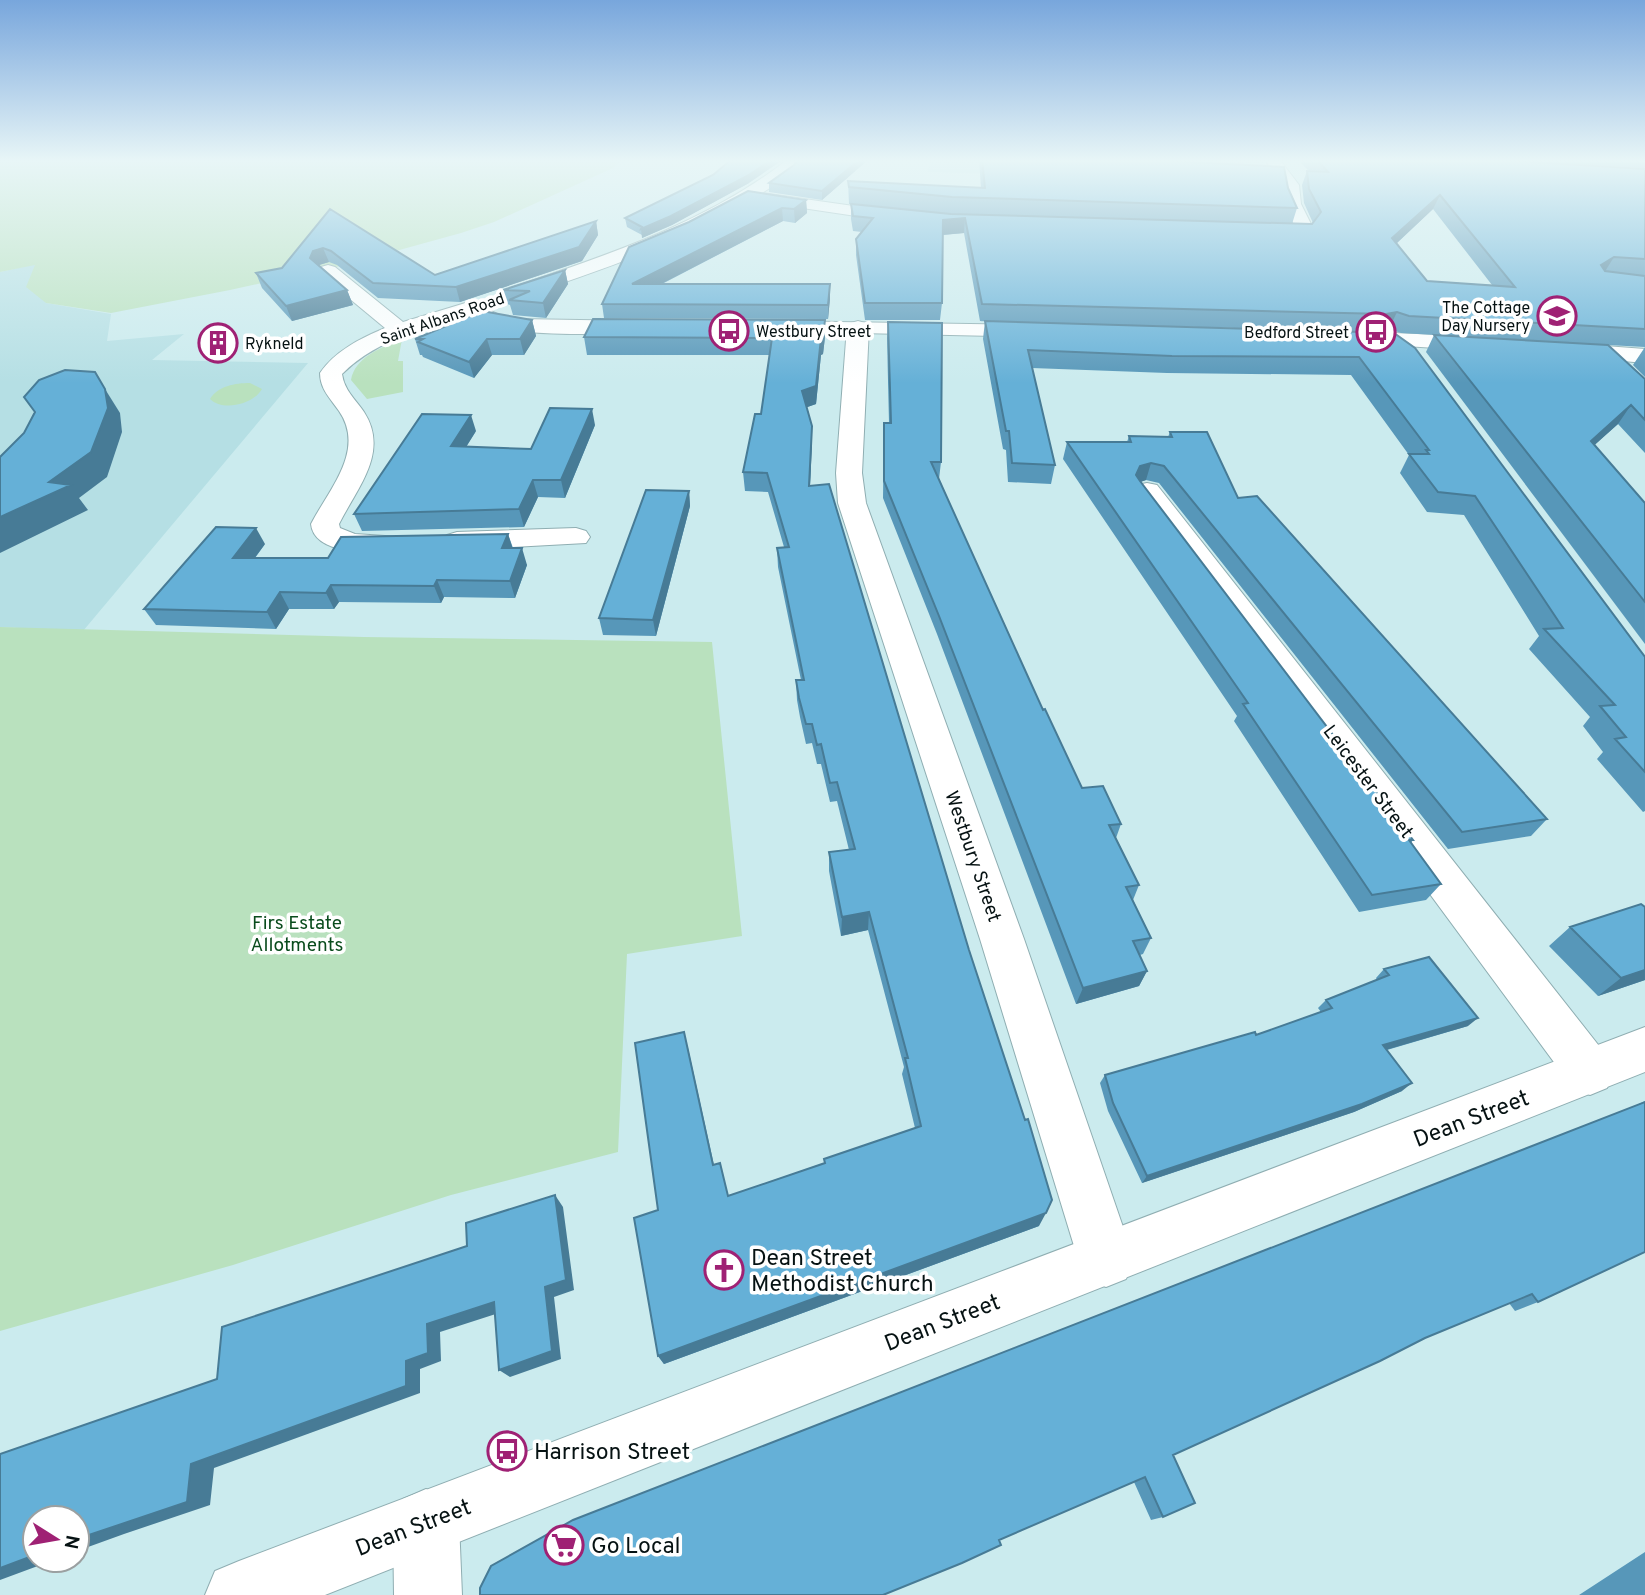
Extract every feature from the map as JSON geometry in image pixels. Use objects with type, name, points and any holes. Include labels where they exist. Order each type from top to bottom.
[{"type":"street","name":"Saint Albans Road","points":[[576,537],[351,543],[326,533],[325,524],[359,462],[363,440],[360,423],[333,389],[331,373],[354,353],[400,330],[614,257],[668,234]]},
{"type":"street","points":[[328,271],[400,330]]},
{"type":"street","points":[[472,307],[493,320],[525,326],[667,327]]},
{"type":"street","points":[[748,327],[1063,331]]},
{"type":"street","name":"Westbury Street","points":[[858,327],[849,472],[852,503],[1002,939],[1106,1259]]},
{"type":"street","points":[[1322,336],[1504,345]]},
{"type":"street","points":[[1389,338],[1410,352],[1423,368]]},
{"type":"street","points":[[1541,348],[1645,356]]},
{"type":"street","points":[[1604,353],[1629,377]]},
{"type":"street","name":"Leicester Street","points":[[1147,491],[1590,1072]]},
{"type":"street","name":"Dean Street","points":[[239,1595],[1645,1049]]},
{"type":"street","points":[[426,1522],[429,1595]]},
{"type":"shaded area","points":[[36,264],[46,303],[111,314],[107,341],[184,334],[152,360],[308,363],[83,631],[0,627],[0,272]]},
{"type":"green space","points":[[0,234],[456,234],[345,265],[111,313],[46,303],[26,287],[35,265],[0,272]]},
{"type":"green space","points":[[402,339],[398,361],[403,361],[403,392],[367,399],[351,380],[358,365],[370,354]]},
{"type":"green space","points":[[250,383],[262,389],[245,402],[230,406],[210,399],[227,386]]},
{"type":"green space","name":"Firs Estate Allotments","points":[[0,627],[364,637],[712,642],[742,936],[627,954],[618,1152],[451,1195],[233,1265],[0,1331]]},
{"type":"building","points":[[309,234],[370,234],[435,275],[556,234],[587,234],[579,247],[456,287],[373,283],[331,251],[323,248],[313,251],[310,258],[347,290],[286,306],[256,273],[282,268]]},
{"type":"building","points":[[659,234],[730,234],[632,284],[830,284],[828,305],[602,304],[629,247]]},
{"type":"building","points":[[860,234],[943,234],[942,303],[865,303],[856,239]]},
{"type":"building","points":[[968,234],[1396,234],[1392,238],[1427,281],[1515,287],[1472,234],[1645,234],[1645,259],[1614,257],[1601,265],[1605,271],[1645,276],[1645,329],[1409,316],[1397,312],[1386,314],[982,304]]},
{"type":"building","points":[[565,270],[543,303],[509,300],[530,291],[503,290]]},
{"type":"building","points":[[482,311],[532,320],[520,339],[487,339],[469,362],[418,342],[423,339],[415,339]]},
{"type":"building","points":[[593,319],[825,320],[816,386],[802,391],[812,426],[809,486],[829,484],[969,950],[1025,1120],[1028,1119],[1052,1200],[1046,1213],[658,1356],[634,1218],[658,1210],[635,1043],[684,1032],[713,1165],[720,1163],[728,1196],[921,1126],[905,1058],[908,1058],[869,912],[842,917],[829,852],[855,849],[837,782],[830,783],[821,744],[817,745],[812,724],[806,724],[799,698],[796,680],[804,680],[777,548],[789,547],[767,473],[743,472],[755,414],[761,414],[772,338],[584,337]]},
{"type":"building","points":[[985,321],[1394,333],[1415,348],[1645,657],[1645,772],[1615,739],[1626,737],[1600,706],[1615,705],[1544,629],[1563,628],[1475,496],[1438,492],[1409,454],[1429,454],[1426,450],[1429,450],[1359,357],[1172,356],[1028,350],[1055,465],[1012,463],[1009,431],[1006,431]]},
{"type":"building","points":[[888,322],[942,323],[941,462],[931,462],[1043,710],[1045,709],[1082,788],[1103,786],[1121,824],[1109,825],[1139,885],[1126,887],[1151,938],[1133,941],[1147,971],[1083,988],[884,481],[884,423],[891,423]]},
{"type":"building","points":[[1434,335],[1608,345],[1645,379],[1645,420],[1631,405],[1591,441],[1645,503],[1645,602]]},
{"type":"building","points":[[65,370],[95,372],[105,389],[108,408],[91,452],[49,482],[71,485],[0,517],[0,457],[24,433],[35,412],[24,397],[39,380]]},
{"type":"building","points":[[550,408],[592,409],[561,480],[533,480],[519,509],[354,514],[422,414],[471,415],[451,446],[531,449]]},
{"type":"building","points":[[1170,432],[1207,432],[1238,498],[1257,496],[1547,819],[1462,832],[1164,466],[1151,463],[1140,466],[1136,475],[1140,481],[1413,840],[1409,840],[1441,884],[1372,895],[1243,704],[1248,703],[1067,442],[1131,442],[1129,436],[1172,437]]},
{"type":"building","points":[[646,490],[689,491],[653,620],[599,618]]},
{"type":"building","points":[[216,527],[256,528],[233,558],[328,558],[341,537],[508,534],[502,548],[522,548],[510,581],[437,580],[434,586],[331,585],[326,593],[280,592],[267,612],[144,609]]},
{"type":"building","points":[[1641,904],[1645,907],[1645,970],[1621,978],[1570,927]]},
{"type":"building","points":[[1429,957],[1478,1018],[1383,1045],[1412,1083],[1362,1104],[1147,1176],[1113,1103],[1105,1075],[1255,1032],[1256,1035],[1332,1008],[1326,1000],[1389,975],[1384,969]]},
{"type":"building","points":[[1645,1102],[1645,1252],[1538,1302],[1532,1294],[1425,1338],[1173,1455],[1195,1503],[1163,1517],[1145,1477],[999,1540],[1001,1545],[962,1563],[883,1595],[480,1595],[480,1588],[491,1566],[573,1520]]},
{"type":"building","points":[[555,1195],[566,1280],[545,1287],[552,1351],[499,1370],[494,1302],[427,1324],[428,1353],[406,1361],[406,1386],[191,1464],[187,1502],[91,1534],[91,1504],[21,1504],[21,1560],[0,1568],[0,1454],[217,1379],[222,1327],[467,1246],[466,1223]]},
{"type":"place","name":"The Cottage Day Nursery","points":[[1557,316]]},
{"type":"place","name":"Westbury Street","points":[[729,331]]},
{"type":"place","name":"Bedford Street","points":[[1376,332]]},
{"type":"place","name":"Rykneld","points":[[218,343]]},
{"type":"place","name":"Dean Street Methodist Church","points":[[724,1270]]},
{"type":"place","name":"Harrison Street","points":[[507,1451]]},
{"type":"place","name":"Go Local","points":[[564,1545]]}]
